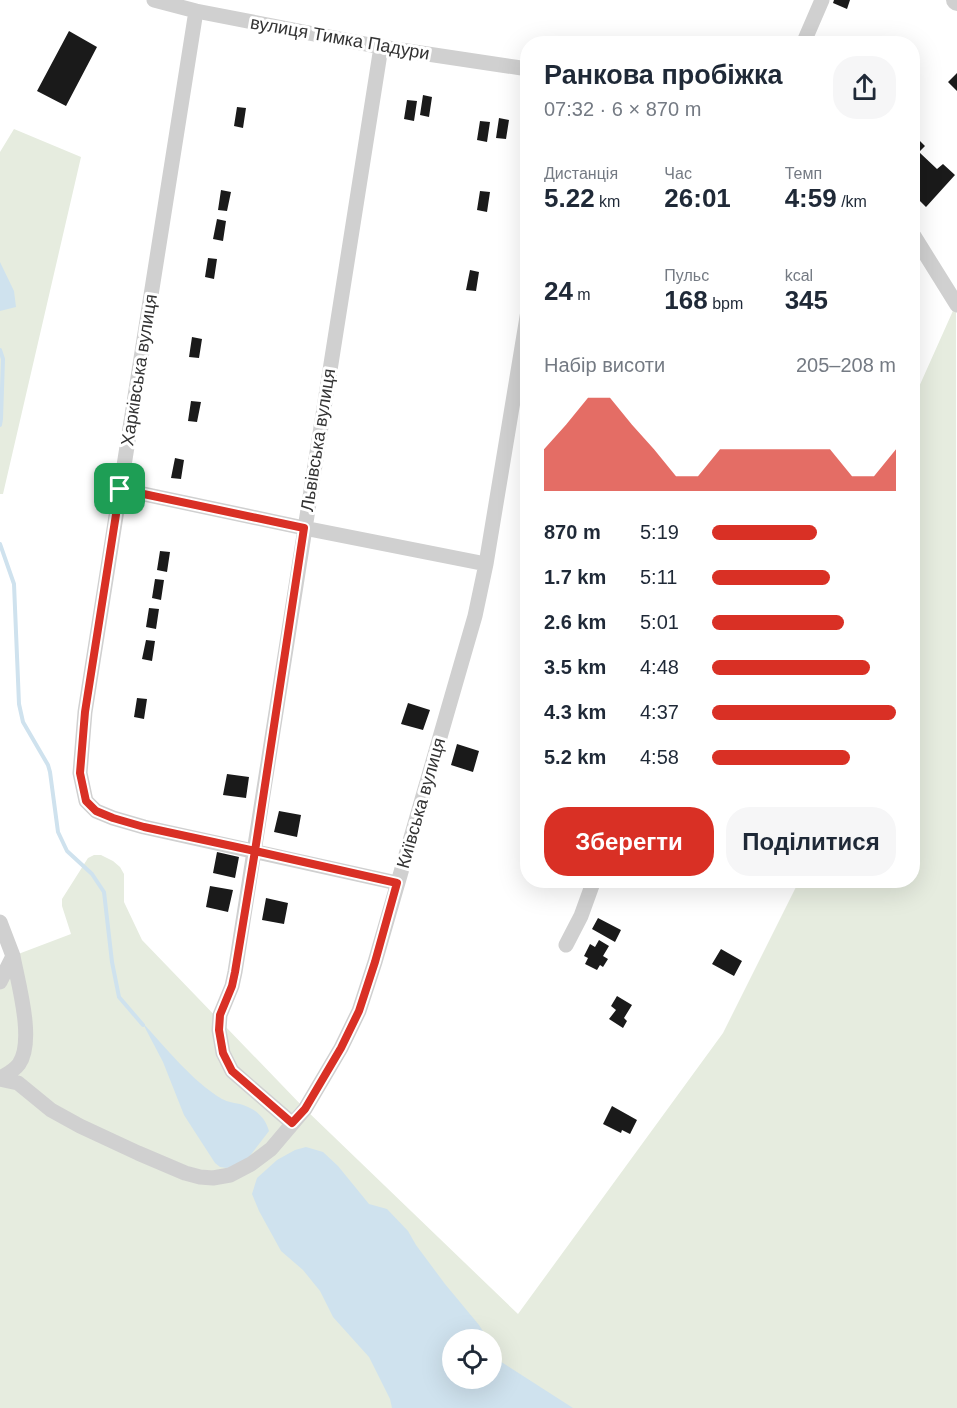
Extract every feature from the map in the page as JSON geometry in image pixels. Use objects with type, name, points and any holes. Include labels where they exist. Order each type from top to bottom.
[{"type":"street","name":"вулиця Тимка Падури","points":[[154,0],[196,11],[381,47],[520,68]]},
{"type":"street","points":[[806,36],[822,0]]},
{"type":"street","name":"Харківська вулиця","points":[[196,11],[85,712],[80,773],[86,801],[96,811],[144,827],[255,851]]},
{"type":"street","name":"Львівська вулиця","points":[[292,1123],[232,1071],[223,1053],[219,1030],[220,1015],[235,972],[381,47]]},
{"type":"street","points":[[920,246],[957,305]]},
{"type":"street","name":"Київська вулиця","points":[[0,1079],[18,1083],[51,1110],[80,1126],[147,1157],[200,1177],[213,1178],[230,1175],[250,1164],[271,1149],[305,1109],[341,1048],[359,1011],[476,616],[520,359]]},
{"type":"street","points":[[120,489],[486,564]]},
{"type":"street","points":[[255,851],[397,883]]},
{"type":"street","points":[[566,945],[581,916],[591,888]]},
{"type":"street","points":[[0,922],[13,956],[26,1028],[24,1055],[13,1071],[0,1079]]},
{"type":"street","points":[[0,982],[13,956]]},
{"type":"shaded area","points":[[14,129],[81,157],[3,494],[0,494],[0,152]]},
{"type":"shaded area","points":[[956,304],[957,1408],[0,1408],[0,982],[13,956],[71,934],[62,899],[88,858],[101,855],[113,861],[124,874],[124,902],[142,940],[305,1109],[518,1314],[723,1033],[796,888],[920,888],[920,385]]},
{"type":"water","points":[[0,262],[14,291],[16,307],[0,311]]},
{"type":"water","points":[[142,1022],[180,1064],[211,1092],[224,1100],[250,1108],[262,1117],[269,1131],[249,1157],[227,1168],[215,1163],[184,1115],[163,1062]]},
{"type":"water","points":[[306,1147],[323,1152],[338,1166],[369,1204],[387,1209],[408,1231],[445,1284],[482,1329],[442,1329],[442,1389],[502,1389],[502,1362],[573,1408],[392,1408],[390,1399],[369,1357],[333,1317],[320,1291],[303,1270],[281,1251],[252,1194],[257,1178],[277,1160]]},
{"type":"building","points":[[834,0],[850,0],[847,9],[833,3]]},
{"type":"building","points":[[69,31],[97,47],[66,106],[37,91]]},
{"type":"building","points":[[957,73],[957,91],[948,82]]},
{"type":"building","points":[[423,95],[432,97],[429,117],[420,115]]},
{"type":"building","points":[[407,100],[417,101],[414,121],[404,119]]},
{"type":"building","points":[[237,107],[246,108],[243,128],[234,126]]},
{"type":"building","points":[[499,118],[509,120],[506,139],[496,138]]},
{"type":"building","points":[[480,121],[490,122],[487,142],[477,140]]},
{"type":"building","points":[[920,141],[925,146],[920,151]]},
{"type":"building","points":[[920,153],[937,169],[943,164],[955,175],[926,207],[920,201]]},
{"type":"building","points":[[221,190],[231,192],[227,211],[218,210]]},
{"type":"building","points":[[480,191],[490,192],[487,212],[477,210]]},
{"type":"building","points":[[217,219],[226,221],[223,241],[213,239]]},
{"type":"building","points":[[208,258],[217,259],[214,279],[205,277]]},
{"type":"building","points":[[470,270],[479,272],[476,291],[466,290]]},
{"type":"building","points":[[192,337],[202,339],[199,358],[189,357]]},
{"type":"building","points":[[191,401],[201,402],[197,422],[188,421]]},
{"type":"building","points":[[175,458],[184,460],[181,479],[171,478]]},
{"type":"building","points":[[160,551],[170,552],[167,572],[157,570]]},
{"type":"building","points":[[155,579],[164,580],[161,600],[152,598]]},
{"type":"building","points":[[149,608],[159,609],[156,629],[146,627]]},
{"type":"building","points":[[146,640],[155,641],[152,661],[142,659]]},
{"type":"building","points":[[137,698],[147,699],[144,719],[134,717]]},
{"type":"building","points":[[408,703],[430,710],[423,730],[401,724]]},
{"type":"building","points":[[457,744],[479,751],[473,772],[451,765]]},
{"type":"building","points":[[227,774],[249,777],[246,798],[223,795]]},
{"type":"building","points":[[279,811],[301,815],[297,837],[274,832]]},
{"type":"building","points":[[217,852],[239,857],[235,878],[213,873]]},
{"type":"building","points":[[210,886],[233,890],[228,912],[206,907]]},
{"type":"building","points":[[266,898],[288,903],[284,924],[262,920]]},
{"type":"building","points":[[598,918],[621,930],[615,942],[592,929]]},
{"type":"building","points":[[599,940],[609,946],[603,956],[608,959],[603,967],[600,965],[597,970],[585,964],[588,958],[584,956],[590,944],[595,947]]},
{"type":"building","points":[[721,949],[742,961],[734,976],[712,964]]},
{"type":"building","points":[[617,996],[632,1005],[624,1018],[627,1021],[623,1028],[609,1019],[616,1010],[611,1006]]},
{"type":"building","points":[[612,1106],[637,1120],[630,1134],[622,1130],[621,1133],[603,1124]]},
{"type":"waterway","points":[[0,350],[3,359],[0,425]]},
{"type":"waterway","points":[[0,544],[14,584],[19,704],[23,722],[48,765],[58,832],[67,851],[92,874],[104,892],[112,962],[119,997],[143,1025]]},
{"type":"route","points":[[120,489],[85,712],[80,773],[86,801],[96,811],[113,818],[255,851],[235,972],[220,1015],[219,1030],[223,1053],[232,1071],[292,1123],[305,1109],[341,1048],[359,1011],[397,883],[255,851],[304,528],[120,489]]}]
